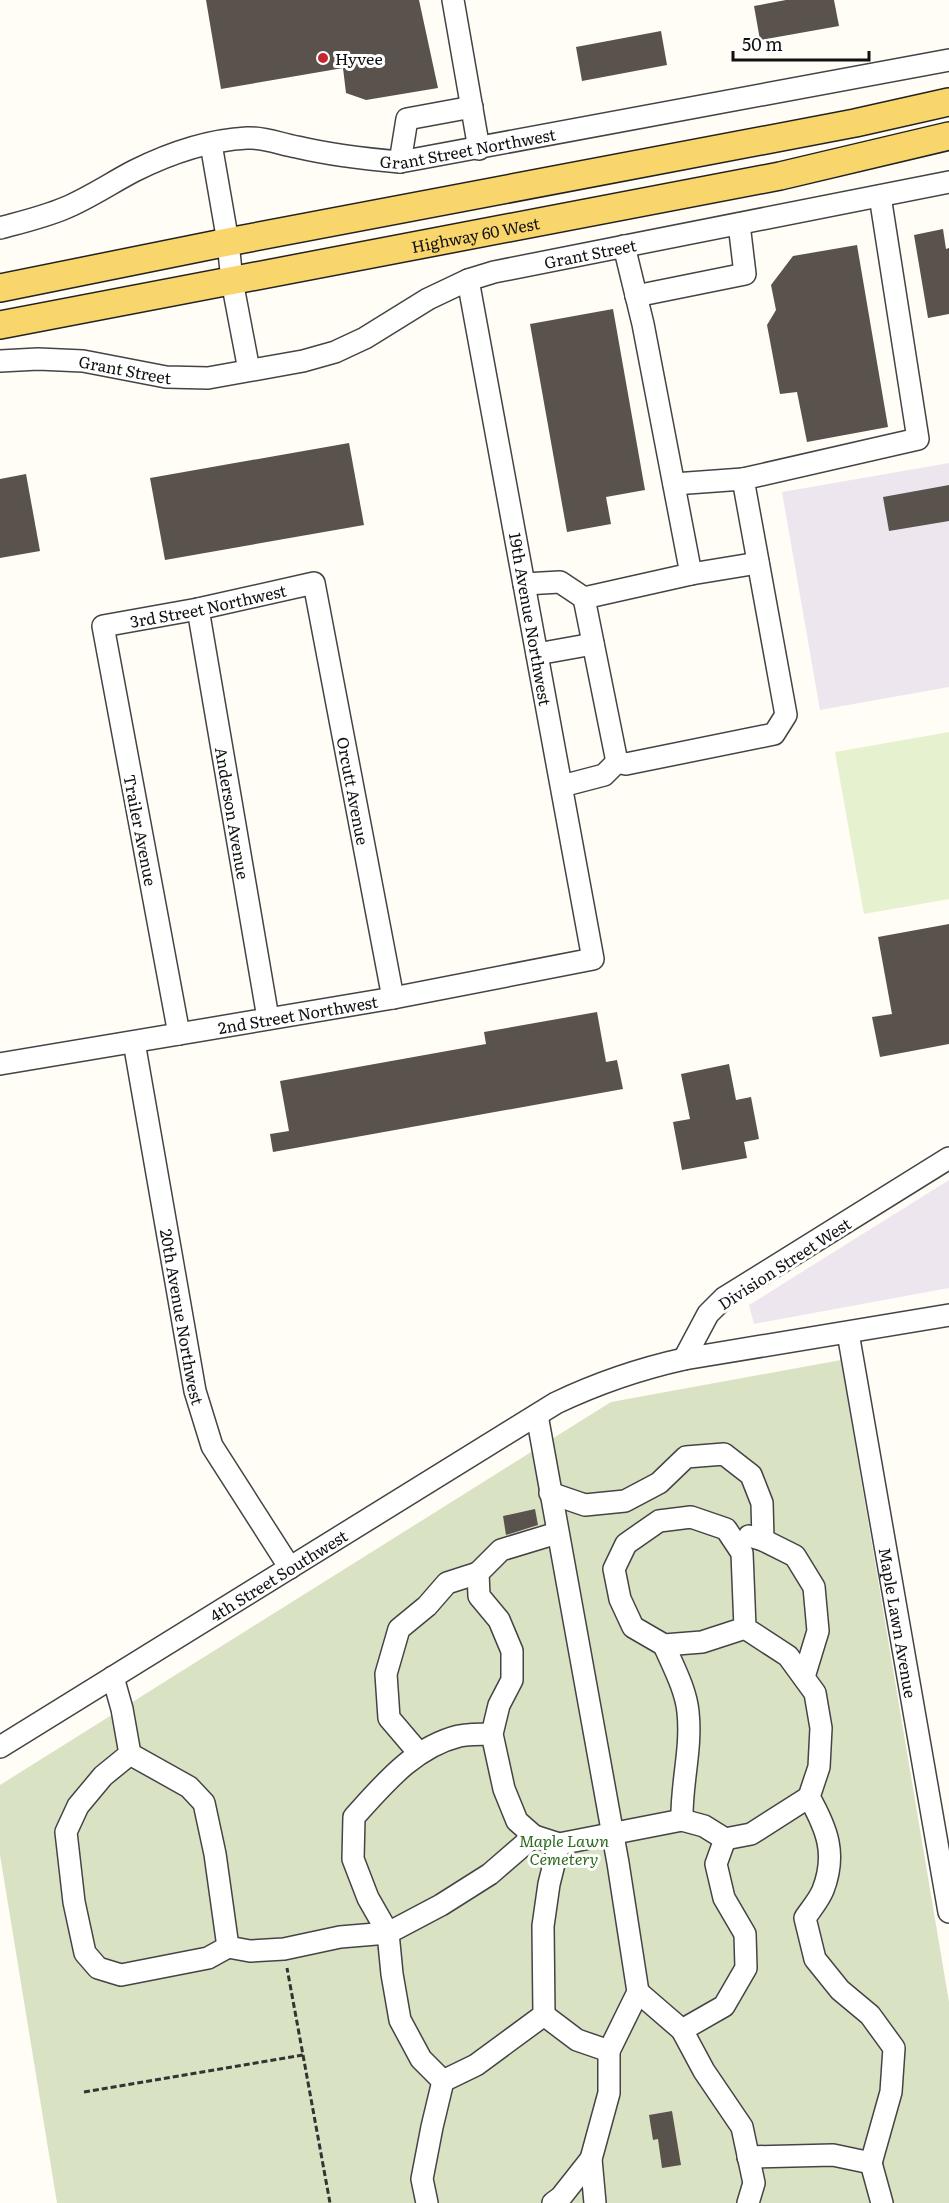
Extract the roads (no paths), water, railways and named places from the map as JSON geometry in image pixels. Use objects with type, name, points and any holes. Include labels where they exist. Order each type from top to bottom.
[{"type":"main road","points":[[0,288],[228,242],[843,125],[949,102]]},
{"type":"main road","name":"Highway 60 West","points":[[0,325],[780,176],[949,136]]},
{"type":"street","points":[[453,0],[479,149]]},
{"type":"street","name":"Grant Street Northwest","points":[[0,228],[67,207],[136,170],[176,153],[211,144],[248,138],[269,140],[365,160],[400,162],[949,60]]},
{"type":"street","points":[[400,162],[407,119],[472,107]]},
{"type":"street","points":[[211,144],[228,242],[232,281],[249,370]]},
{"type":"street","name":"Grant Street","points":[[0,361],[38,358],[83,361],[166,377],[208,378],[303,361],[335,352],[365,338],[428,299],[468,280],[494,272],[949,182]]},
{"type":"street","points":[[674,484],[743,479],[918,439],[880,196]]},
{"type":"street","points":[[636,296],[745,274],[739,224]]},
{"type":"street","points":[[624,246],[691,574]]},
{"type":"street","name":"19th Avenue Northwest","points":[[468,280],[593,958]]},
{"type":"street","points":[[617,762],[626,764],[774,734],[786,715],[743,479]]},
{"type":"street","points":[[584,598],[691,574],[758,563]]},
{"type":"street","points":[[524,584],[560,582],[584,598],[617,762]]},
{"type":"street","name":"3rd Street Northwest","points":[[103,626],[198,609],[314,583]]},
{"type":"street","name":"Orcutt Avenue","points":[[314,583],[393,998]]},
{"type":"street","name":"Anderson Avenue","points":[[198,609],[268,1018]]},
{"type":"street","name":"Trailer Avenue","points":[[103,626],[179,1034]]},
{"type":"street","points":[[537,654],[593,644]]},
{"type":"street","points":[[562,786],[604,775],[617,762]]},
{"type":"street","name":"2nd Street Northwest","points":[[0,1064],[393,998],[593,958]]},
{"type":"street","name":"20th Avenue Northwest","points":[[134,1042],[195,1391],[202,1419],[212,1446],[290,1568]]},
{"type":"street","name":"Division Street West","points":[[684,1359],[704,1321],[724,1298],[949,1158]]},
{"type":"street","points":[[684,1359],[949,1315]]},
{"type":"street","name":"Maple Lawn Avenue","points":[[848,1333],[949,1912]]},
{"type":"street","name":"4th Street Southwest","points":[[0,1747],[556,1404],[590,1386],[684,1359]]},
{"type":"street","points":[[537,1415],[638,1992],[609,2051],[609,2093],[591,2159],[595,2203]]},
{"type":"street","points":[[550,1493],[585,1505],[625,1501],[659,1483],[686,1457],[724,1454],[751,1475],[762,1503],[764,1540]]},
{"type":"street","points":[[682,1820],[682,1801],[689,1751],[688,1711],[664,1646],[633,1627],[620,1599],[614,1569],[626,1544],[659,1521],[691,1517],[764,1540],[795,1556],[814,1587],[818,1631],[804,1677]]},
{"type":"street","points":[[726,1529],[742,1553],[745,1628]]},
{"type":"street","points":[[418,1752],[389,1718],[386,1674],[399,1629],[427,1606],[447,1583],[478,1573],[501,1550],[558,1533]]},
{"type":"street","points":[[478,1573],[479,1596],[499,1620],[512,1651],[512,1680],[499,1705],[492,1734],[504,1789],[517,1821],[534,1836],[559,1844],[682,1820],[704,1826],[725,1839],[751,1834],[809,1797],[819,1767],[821,1728],[815,1693],[788,1656],[745,1628]]},
{"type":"street","points":[[664,1646],[702,1642],[745,1628]]},
{"type":"street","points":[[113,1677],[122,1709],[130,1754]]},
{"type":"street","points":[[443,2081],[421,2059],[400,2020],[388,1933],[368,1898],[353,1859],[354,1817],[418,1752],[459,1736],[492,1734]]},
{"type":"street","points":[[130,1754],[103,1776],[78,1806],[66,1832],[74,1902],[85,1953],[98,1968],[121,1975],[207,1958],[228,1947],[250,1951],[284,1949],[340,1937],[388,1933],[441,1905],[490,1875],[534,1836]]},
{"type":"street","points":[[130,1754],[189,1787],[204,1803],[215,1854],[228,1947]]},
{"type":"street","points":[[809,1797],[825,1824],[830,1859],[822,1892],[805,1918],[815,1959],[840,1990],[870,2014],[894,2048],[891,2092],[871,2163],[882,2203]]},
{"type":"street","points":[[682,2030],[724,2006],[746,1968],[745,1934],[724,1898],[716,1864],[725,1839]]},
{"type":"street","points":[[544,2015],[543,1926],[549,1884],[559,1844]]},
{"type":"street","points":[[638,1992],[682,2030],[704,2071],[742,2127],[754,2183],[748,2203]]},
{"type":"street","points":[[443,2081],[476,2065],[544,2015]]},
{"type":"street","points":[[544,2015],[578,2040],[609,2051]]},
{"type":"street","points":[[427,2203],[422,2179],[443,2081]]},
{"type":"street","points":[[748,2157],[833,2155],[871,2163]]},
{"type":"street","points":[[554,2203],[591,2159]]},
{"type":"place","name":"Hyvee","points":[[323,58]]},
{"type":"park label","name":"Maple Lawn Cemetery","points":[[564,1849]]}]
